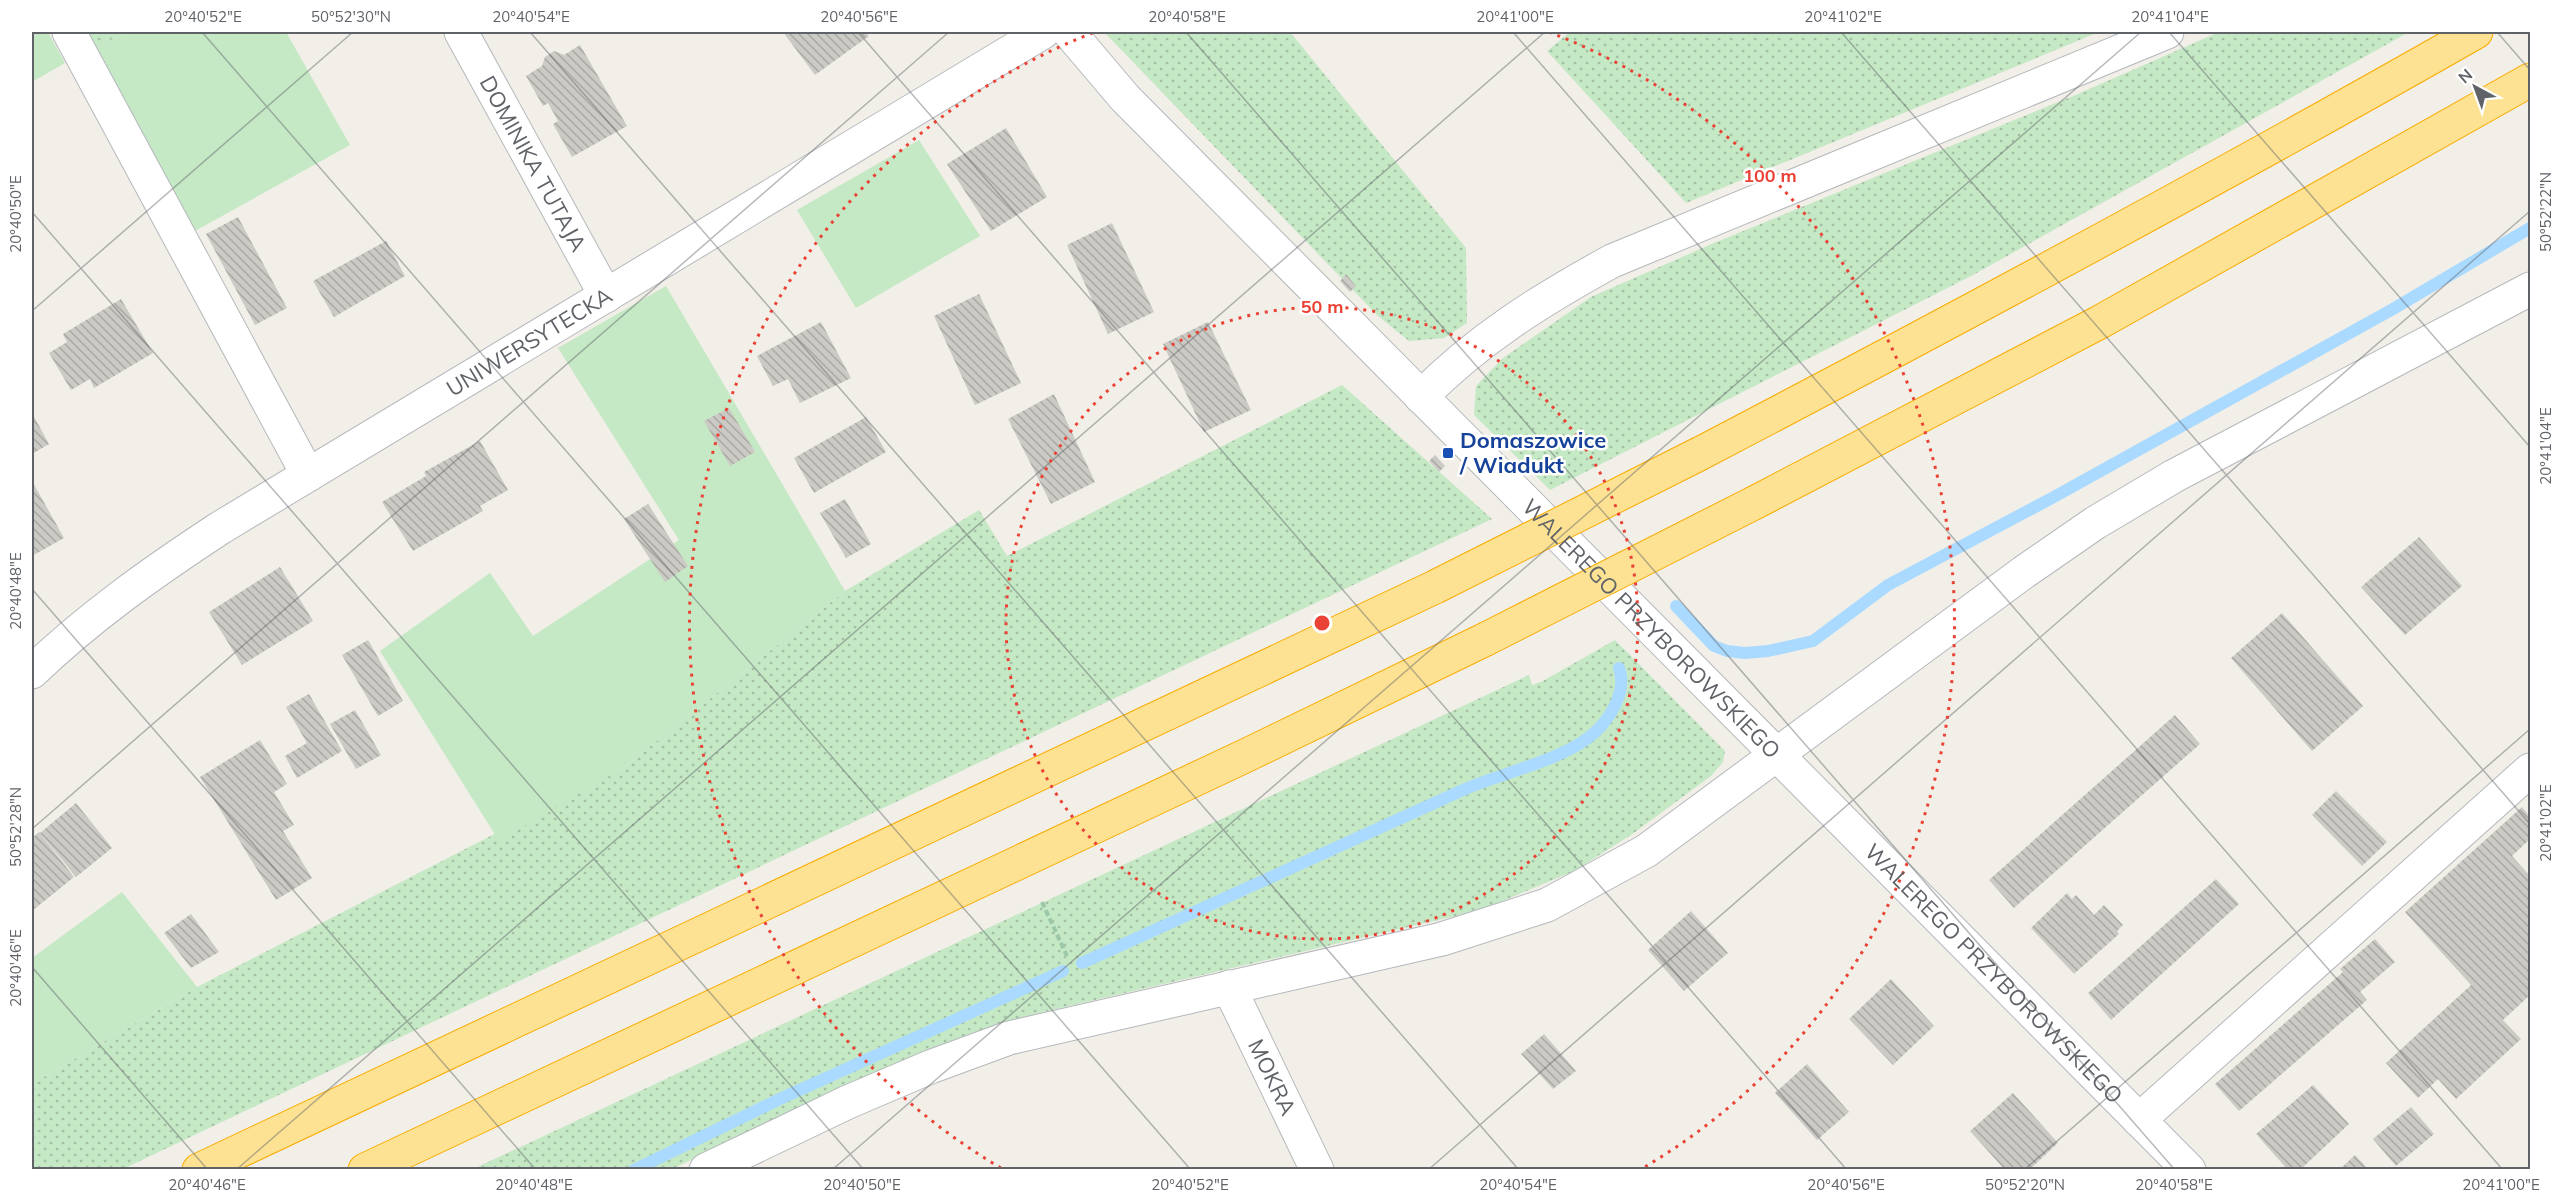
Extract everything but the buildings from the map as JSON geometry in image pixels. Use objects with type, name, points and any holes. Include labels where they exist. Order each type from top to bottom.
[{"type":"highway","points":[[200,1170],[1435,587],[1701,453],[2014,289],[2262,153],[2475,32]]},
{"type":"highway","points":[[365,1170],[1247,755],[1486,639],[1754,503],[2100,322],[2530,80]]},
{"type":"street","points":[[69,32],[308,475]]},
{"type":"street","name":"DOMINIKA TUTAJA","points":[[461,32],[606,296]]},
{"type":"street","name":"UNIWERSYTECKA","points":[[32,672],[58,646],[133,586],[220,528],[1043,32]]},
{"type":"street","name":"WALEREGO PRZYBOROWSKIEGO","points":[[1069,32],[1125,98],[2189,1170]]},
{"type":"street","points":[[1420,397],[1464,355],[1493,334],[1551,294],[1612,261],[2167,32]]},
{"type":"street","points":[[706,1170],[848,1102],[930,1066],[1009,1038],[1442,939],[1546,906],[1646,851],[2024,572],[2095,523],[2174,476],[2530,289]]},
{"type":"street","points":[[2139,1120],[2530,770]]},
{"type":"street","name":"MOKRA","points":[[1229,987],[1317,1170]]},
{"type":"path","points":[[1042,902],[1067,956]]},
{"type":"green space","points":[[32,32],[48,32],[65,63],[32,82]]},
{"type":"green space","points":[[86,32],[127,32],[95,48]]},
{"type":"green space","points":[[127,32],[286,32],[350,145],[195,231],[95,48]]},
{"type":"green space","points":[[1104,32],[1290,32],[1466,248],[1467,323],[1444,338],[1409,341],[1378,316]]},
{"type":"green space","points":[[1570,32],[2099,32],[1686,203],[1547,51]]},
{"type":"green space","points":[[2219,32],[2409,32],[1973,275],[1550,490],[1474,415],[1476,386],[1503,358],[1591,297],[1714,243],[2078,94]]},
{"type":"green space","points":[[919,140],[980,236],[856,308],[797,210]]},
{"type":"green space","points":[[666,286],[845,591],[623,768],[499,841],[380,651],[490,573],[533,636],[679,540],[558,348]]},
{"type":"green space","points":[[1342,385],[1492,519],[123,1169],[32,1169],[32,1084],[197,987],[623,768],[845,591],[979,510],[1007,556]]},
{"type":"green space","points":[[1615,640],[1725,751],[1723,762],[1711,776],[1631,835],[1574,871],[1481,910],[1039,1013],[969,1034],[885,1068],[672,1169],[471,1170],[1529,675],[1532,685],[1541,682]]},
{"type":"green space","points":[[122,892],[197,987],[32,1084],[32,958]]},
{"type":"waterway","points":[[1676,606],[1714,646],[1727,651],[1745,653],[1768,651],[1813,641],[1888,585],[2052,498],[2393,309],[2530,228]]},
{"type":"waterway","points":[[1082,963],[1463,790],[1561,754],[1588,738],[1609,716],[1621,687],[1619,668]]},
{"type":"waterway","points":[[634,1170],[784,1097],[1063,971]]},
{"type":"place","name":"Domaszowice / Wiadukt","points":[[1448,453]]}]
